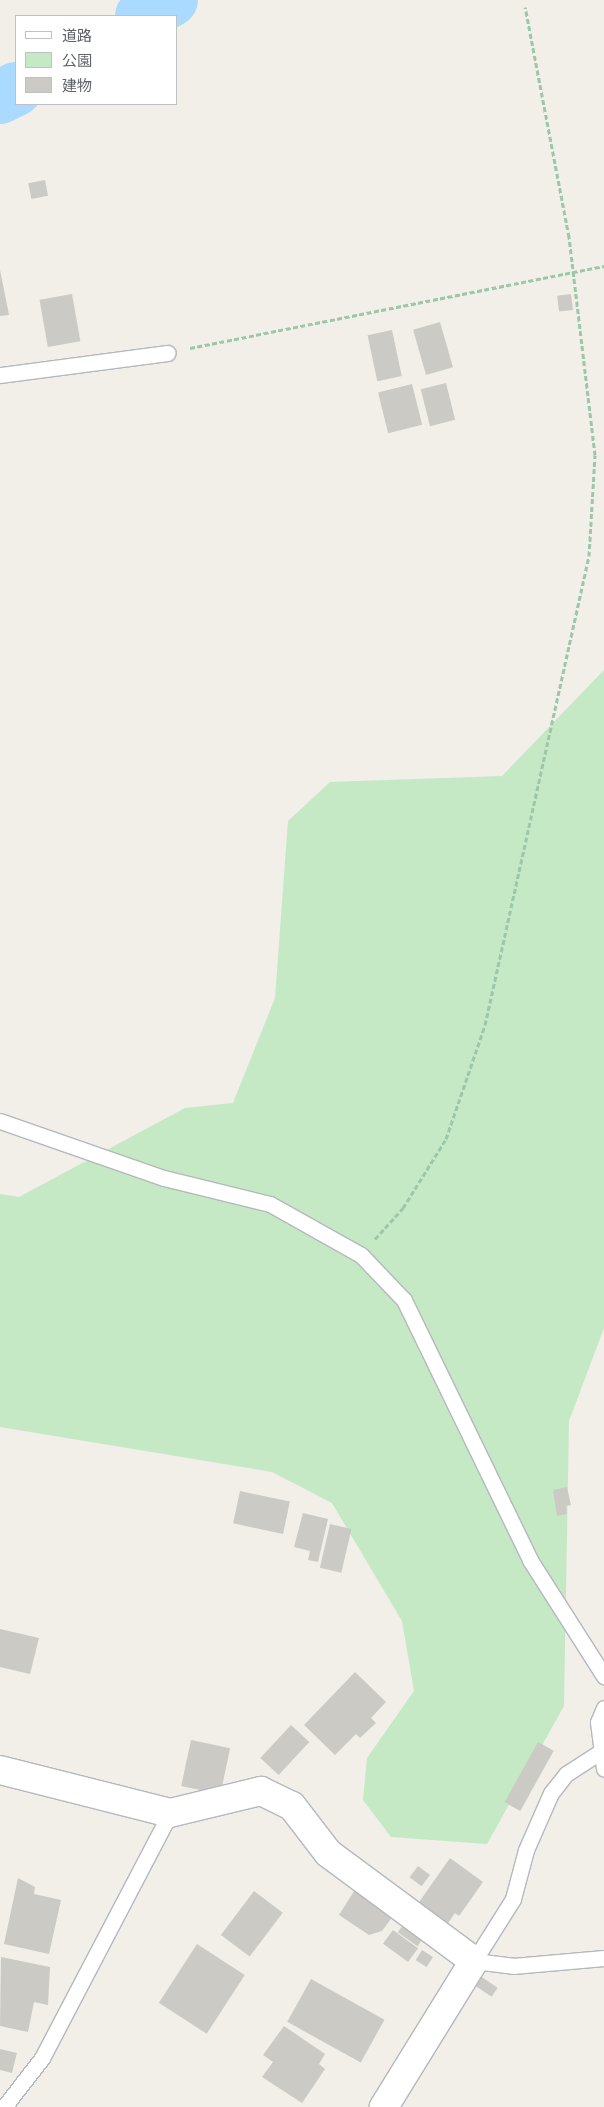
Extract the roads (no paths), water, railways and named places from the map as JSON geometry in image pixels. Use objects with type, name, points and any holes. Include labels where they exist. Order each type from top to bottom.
[{"type":"street","points":[[0,1770],[170,1814],[261,1791],[292,1806],[328,1853],[474,1961],[384,2107]]},
{"type":"lane","points":[[0,375],[168,353]]},
{"type":"lane","points":[[0,1121],[164,1178],[270,1204],[361,1255],[404,1300],[530,1560],[604,1676]]},
{"type":"lane","points":[[604,1708],[598,1722],[600,1752],[604,1770]]},
{"type":"lane","points":[[600,1752],[566,1774],[551,1793],[526,1850],[514,1899],[474,1961],[513,1966],[604,1958]]},
{"type":"lane","points":[[4,2107],[42,2058],[170,1814]]},
{"type":"waterway","points":[[144,15],[171,0]]},
{"type":"waterway","points":[[0,97],[15,90]]}]
